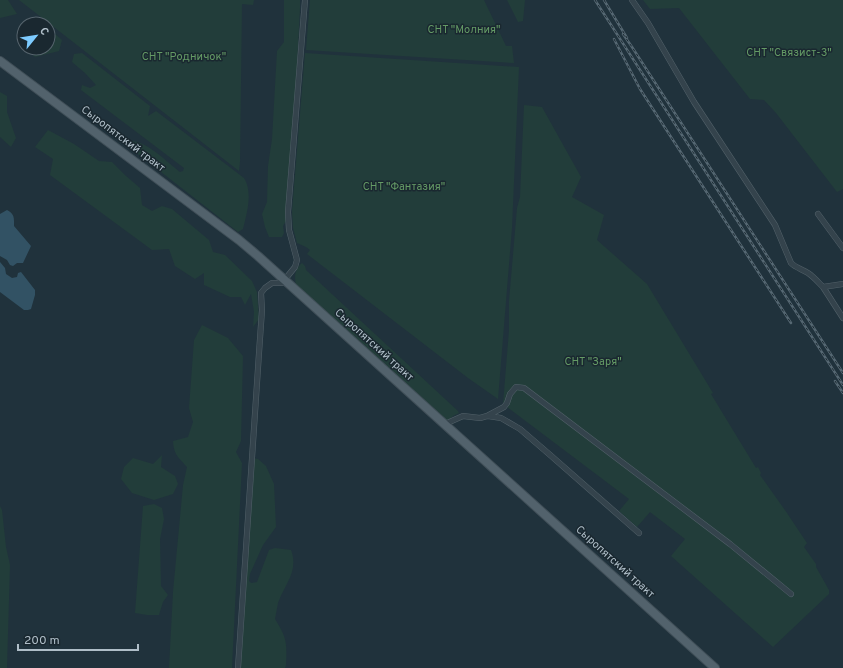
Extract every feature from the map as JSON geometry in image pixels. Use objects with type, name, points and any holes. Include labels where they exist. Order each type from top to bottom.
[{"type":"main road","name":"Сыропятский тракт","points":[[0,60],[233,235],[707,668]]},
{"type":"main road","name":"Сыропятский тракт","points":[[0,66],[283,281],[445,424],[715,668]]},
{"type":"street","points":[[238,668],[262,310],[261,293],[272,283],[283,281],[295,267],[297,260],[289,230],[288,212],[305,0]]},
{"type":"street","points":[[632,0],[648,23],[694,102],[775,225],[791,263],[795,267],[807,272],[814,278],[843,318]]},
{"type":"street","points":[[818,214],[843,248]]},
{"type":"street","points":[[822,287],[843,284]]},
{"type":"street","points":[[445,424],[463,416],[480,418],[487,416],[504,407],[510,394],[516,387],[524,388],[730,544],[791,594]]},
{"type":"street","points":[[487,416],[501,418],[520,430],[550,454],[639,533]]},
{"type":"green space","points":[[0,0],[8,0],[17,14],[0,18]]},
{"type":"green space","name":"СНТ \"Родничок\"","points":[[19,0],[254,0],[253,5],[242,4],[239,171],[56,29],[56,16],[40,16]]},
{"type":"green space","points":[[284,0],[300,0],[296,87],[286,221],[283,226],[284,233],[282,237],[269,237],[262,214],[267,202],[268,166],[272,139],[277,51],[284,42]]},
{"type":"green space","name":"СНТ \"Молния\"","points":[[310,0],[484,0],[506,46],[512,46],[514,63],[306,50]]},
{"type":"green space","name":"СНТ \"Молния\"","points":[[507,0],[525,0],[523,21],[518,22]]},
{"type":"green space","name":"СНТ \"Связист-3\"","points":[[643,0],[843,0],[843,189],[837,192],[776,113],[764,100],[750,99],[679,8],[650,9]]},
{"type":"green space","points":[[56,35],[62,40],[59,51],[56,52]]},
{"type":"green space","points":[[82,53],[150,106],[148,116],[156,111],[244,178],[247,184],[249,196],[243,229],[238,232],[129,147],[131,141],[144,144],[180,172],[183,171],[184,168],[81,90],[82,85],[90,88],[96,85],[72,62],[74,54]]},
{"type":"green space","name":"СНТ \"Фантазия\"","points":[[305,53],[519,67],[512,228],[498,399],[468,378],[307,254],[310,250],[297,243],[293,228],[292,211]]},
{"type":"green space","points":[[0,92],[7,96],[7,112],[16,138],[11,147],[0,137]]},
{"type":"green space","name":"СНТ \"Заря\"","points":[[524,105],[542,107],[581,177],[572,197],[604,215],[597,240],[647,284],[713,393],[711,394],[756,468],[758,467],[761,473],[760,475],[807,543],[804,547],[816,564],[816,567],[829,590],[829,594],[773,647],[671,556],[685,539],[650,512],[637,527],[619,511],[629,499],[503,404],[509,330],[509,301],[517,208],[520,197]]},
{"type":"green space","points":[[48,130],[74,144],[99,161],[112,162],[140,188],[142,205],[152,211],[162,206],[172,209],[209,240],[213,252],[225,255],[252,281],[257,292],[259,319],[253,327],[254,312],[251,294],[245,305],[241,297],[230,297],[204,285],[204,273],[195,279],[175,266],[169,249],[152,250],[50,175],[53,159],[35,147]]},
{"type":"green space","points":[[302,263],[306,270],[459,413],[449,420],[445,420],[296,285],[296,273]]},
{"type":"green space","points":[[202,325],[228,338],[243,356],[241,441],[236,452],[242,463],[232,668],[169,668],[173,592],[183,485],[187,467],[175,453],[173,441],[188,437],[193,422],[189,408],[194,340]]},
{"type":"green space","points":[[162,455],[161,467],[175,476],[178,484],[173,494],[154,500],[132,493],[121,479],[124,467],[133,458],[153,464]]},
{"type":"green space","points":[[253,458],[258,459],[266,466],[274,484],[276,527],[263,545],[250,574],[249,581],[251,583],[257,582],[269,550],[275,548],[291,550],[293,558],[292,571],[278,603],[275,619],[284,636],[286,646],[285,668],[239,668]]},
{"type":"green space","points":[[154,504],[162,508],[164,519],[160,539],[161,586],[168,595],[163,602],[159,615],[147,615],[135,613],[143,506]]},
{"type":"green space","points":[[0,506],[2,510],[6,547],[10,565],[7,668],[0,668]]},
{"type":"water","points":[[7,210],[13,215],[14,226],[31,246],[23,263],[17,263],[13,266],[0,256],[0,214]]},
{"type":"water","points":[[0,262],[5,268],[6,274],[12,278],[17,277],[18,273],[21,272],[35,290],[31,309],[24,310],[0,292]]},
{"type":"railway","points":[[595,0],[843,385]]},
{"type":"railway","points":[[604,0],[627,38]]},
{"type":"railway","points":[[623,34],[843,373]]},
{"type":"railway","points":[[614,39],[640,89],[791,323]]},
{"type":"railway","points":[[835,381],[843,393]]}]
